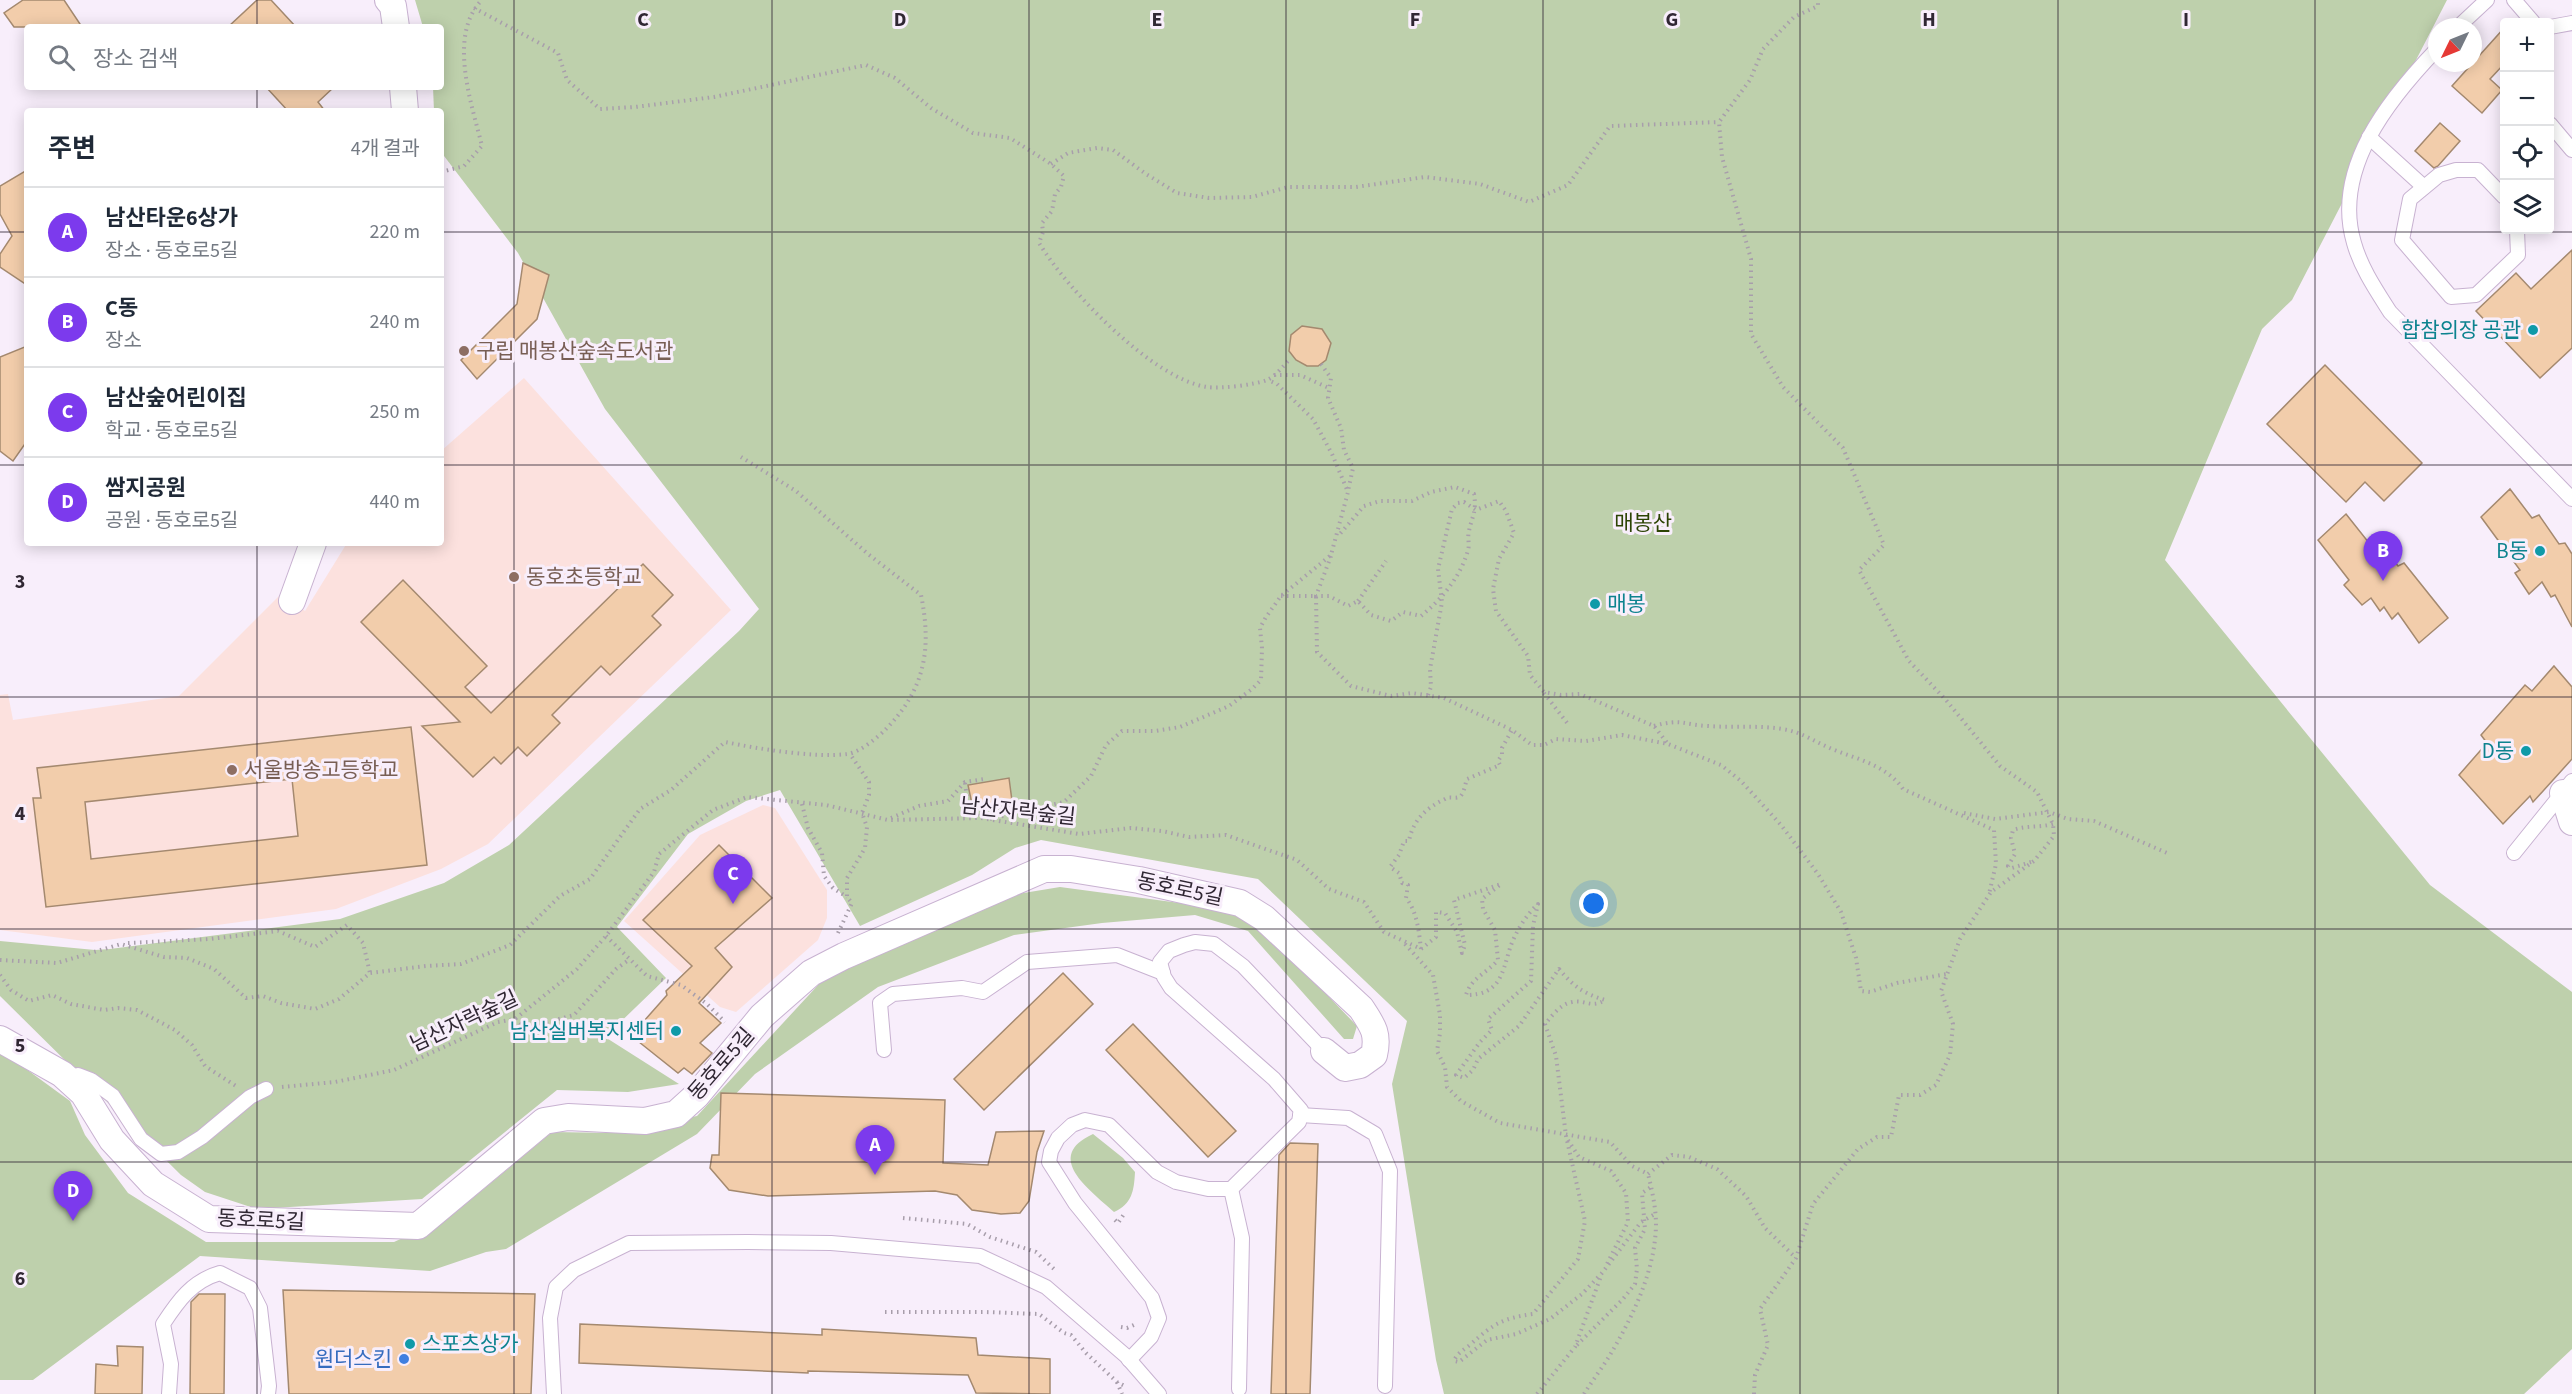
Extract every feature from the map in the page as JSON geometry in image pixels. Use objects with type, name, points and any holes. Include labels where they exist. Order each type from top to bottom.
[{"type":"street","points":[[388,0],[393,6],[396,24]]},
{"type":"street","points":[[403,90],[405,108]]},
{"type":"street","points":[[292,601],[312,546]]},
{"type":"street","points":[[2568,787],[2572,822]]},
{"type":"street","name":"동호로5길","points":[[0,1039],[68,1079],[83,1093],[112,1140],[153,1184],[209,1219],[418,1226],[544,1121],[568,1117],[645,1121],[676,1114],[697,1095],[762,1016],[811,973],[824,965],[1044,869],[1071,869],[1139,880],[1240,903],[1264,918],[1361,1008],[1372,1025],[1377,1041],[1374,1055],[1365,1063],[1345,1068],[1324,1051]]},
{"type":"lane","points":[[2468,18],[2487,0]]},
{"type":"lane","points":[[2514,0],[2530,18]]},
{"type":"lane","points":[[2554,26],[2572,23]]},
{"type":"lane","points":[[2428,59],[2369,137],[2358,159],[2352,179],[2350,220],[2354,242],[2371,283],[2390,312],[2572,499]]},
{"type":"lane","points":[[2552,126],[2572,150]]},
{"type":"lane","points":[[2369,137],[2424,187]]},
{"type":"lane","points":[[2500,192],[2478,170],[2456,170],[2439,175],[2410,199],[2402,240],[2451,297],[2476,296],[2518,255],[2518,234]]},
{"type":"lane","points":[[2514,854],[2568,787]]},
{"type":"lane","points":[[1129,1360],[1151,1337],[1160,1318],[1152,1298],[1075,1203],[1049,1162],[1051,1151],[1058,1138],[1072,1125],[1085,1120],[1109,1125],[1157,1173],[1176,1182],[1208,1189],[1231,1189],[1299,1122],[1301,1110],[1274,1078],[1171,988],[1160,962],[1169,951],[1195,942],[1214,944],[1243,966],[1324,1051]]},
{"type":"lane","points":[[884,1050],[880,1003],[893,994],[962,988],[983,992],[1028,962],[1050,960],[1117,955],[1163,973]]},
{"type":"lane","points":[[68,1079],[78,1075],[91,1080],[113,1096],[141,1139],[161,1154],[178,1152],[202,1137],[250,1097],[266,1089]]},
{"type":"lane","points":[[1300,1115],[1348,1118],[1375,1134],[1390,1171],[1385,1386]]},
{"type":"lane","points":[[1231,1189],[1242,1238],[1239,1389]]},
{"type":"lane","points":[[554,1394],[550,1318],[556,1287],[574,1270],[629,1242],[831,1243],[980,1256],[1046,1287],[1129,1360],[1159,1394]]},
{"type":"lane","points":[[169,1394],[171,1364],[163,1324],[177,1301],[202,1278],[219,1273],[250,1288],[260,1308],[268,1394]]},
{"type":"path","points":[[444,171],[464,166],[482,146],[464,70],[468,23],[474,8],[482,0]]},
{"type":"path","points":[[1754,1394],[1755,1375],[1768,1344],[1760,1309],[1796,1258],[1813,1204],[1858,1149],[1877,1137],[1891,1137],[1899,1095],[1920,1095],[1936,1085],[1950,1055],[1953,1024],[1941,991],[1960,939],[1989,895],[2034,861],[2054,836],[2049,812],[2037,792],[2000,766],[1946,700],[1910,661],[1859,570],[1884,545],[1843,448],[1783,387],[1751,334],[1751,259],[1722,157],[1719,122],[1750,80],[1763,50],[1794,17],[1818,6],[1818,0]]},
{"type":"path","points":[[474,8],[558,53],[567,80],[600,109],[714,98],[866,65],[895,78],[931,108],[973,133],[1010,138],[1052,164],[1064,176],[1061,187],[1054,194],[1052,211],[1042,223],[1043,232],[1039,243],[1074,291],[1134,349],[1174,374],[1207,387],[1268,380],[1277,384],[1312,418],[1332,454],[1348,492]]},
{"type":"path","points":[[1052,164],[1068,153],[1097,148],[1113,150],[1177,193],[1209,198],[1252,197],[1288,187],[1356,187],[1425,177],[1480,184],[1529,202],[1568,185],[1610,126],[1719,122]]},
{"type":"path","points":[[1268,380],[1290,359]]},
{"type":"path","points":[[1321,364],[1331,378],[1328,398],[1341,428],[1344,450],[1353,468],[1338,536],[1316,597],[1317,652],[1344,681],[1351,686],[1391,696],[1412,693],[1444,698],[1512,730],[1532,745],[1544,745],[1556,739],[1586,741],[1622,735],[1668,744],[1721,765],[1741,781],[1781,825],[1818,874],[1841,912],[1856,958],[1860,991],[1870,992],[1897,983],[1947,974]]},
{"type":"path","points":[[1273,375],[1300,375],[1330,388]]},
{"type":"path","points":[[122,944],[164,957],[188,958],[214,969],[246,998],[263,996],[281,1004],[315,1009],[339,999],[370,973],[461,964],[510,945],[560,896],[590,879],[640,809],[671,790],[725,742],[768,750],[850,754],[878,737],[898,716],[915,691],[925,657],[927,624],[921,595],[868,554],[796,491],[741,457]]},
{"type":"path","points":[[1338,536],[1364,506],[1380,501],[1412,501],[1431,492],[1455,487],[1474,494],[1476,510],[1468,532],[1469,549],[1456,578],[1441,597],[1421,616],[1403,612],[1391,621],[1371,615],[1358,601]]},
{"type":"path","points":[[1476,510],[1499,501],[1506,511],[1514,533],[1499,559],[1494,589],[1496,611],[1528,656],[1530,675],[1568,724]]},
{"type":"path","points":[[1428,695],[1431,687],[1430,669],[1438,630],[1441,597],[1438,569],[1452,509],[1458,503],[1464,502],[1476,510]]},
{"type":"path","points":[[989,820],[1064,802],[1091,776],[1106,746],[1122,731],[1155,731],[1180,727],[1229,706],[1252,689],[1261,680],[1260,628],[1281,596],[1331,555]]},
{"type":"path","points":[[1281,596],[1329,596],[1348,606],[1358,601],[1386,561]]},
{"type":"path","points":[[1544,693],[1561,695],[1580,693],[1654,726],[1668,744]]},
{"type":"path","points":[[1654,726],[1674,720],[1707,726],[1747,725],[1784,729],[1809,736],[1836,751],[1858,757],[1888,773],[1903,789],[1994,830],[1996,864],[1989,895]]},
{"type":"path","points":[[1512,730],[1502,748],[1502,755],[1498,761],[1500,765],[1467,779],[1459,797],[1444,799],[1434,807],[1424,810],[1412,826],[1409,841],[1404,840],[1399,855],[1390,867],[1399,873],[1402,884],[1408,885],[1406,898],[1411,904],[1421,949],[1436,938],[1436,912],[1446,913],[1456,932],[1462,953],[1465,945],[1454,900],[1500,884],[1482,899],[1483,909],[1495,930],[1498,960],[1491,969],[1474,980],[1466,995],[1485,993],[1498,983],[1505,971],[1511,946],[1521,925],[1538,904],[1533,926],[1531,981],[1488,1018],[1492,1030],[1480,1042],[1456,1075],[1464,1078],[1473,1070],[1478,1059],[1519,1026],[1559,969],[1574,987],[1605,1000],[1597,1005],[1572,1002],[1555,1012],[1545,1024],[1556,1056],[1566,1136],[1585,1221],[1578,1259],[1533,1314],[1510,1317],[1489,1327],[1459,1353],[1455,1361],[1459,1362],[1487,1340],[1516,1334],[1550,1320],[1582,1294],[1644,1221],[1655,1214]]},
{"type":"path","points":[[848,897],[847,878],[865,848],[867,827],[862,813],[869,795],[869,782],[850,754]]},
{"type":"path","points":[[888,820],[919,806],[948,801],[965,783],[982,780]]},
{"type":"path","points":[[965,783],[968,805],[981,818]]},
{"type":"path","name":"남산자락숲길","points":[[0,975],[11,990],[29,1001],[52,995],[71,1004],[104,1010],[118,1008],[137,1010],[175,1030],[192,1045],[206,1066],[236,1086],[266,1089],[335,1082],[394,1070],[498,1022],[515,1019],[565,981],[606,936],[654,872],[660,854],[713,810],[747,797],[826,805],[888,820],[981,818],[1079,834],[1131,828],[1162,831],[1188,837],[1226,835],[1297,860],[1329,889],[1364,902],[1384,932],[1421,949]]},
{"type":"path","points":[[802,804],[808,828],[822,853],[824,876],[833,888],[848,897],[852,903]]},
{"type":"path","points":[[1958,812],[1995,819],[2049,812],[2068,819],[2094,821],[2167,853]]},
{"type":"path","points":[[2034,861],[2012,868],[2008,866],[2015,854],[2011,838],[2013,830],[2026,826],[2042,827],[2053,824]]},
{"type":"path","points":[[0,960],[57,963],[122,944],[210,939],[278,930],[315,947],[347,925],[363,943],[370,973]]},
{"type":"path","points":[[606,936],[647,976],[681,985],[707,1004],[742,1040]]},
{"type":"path","points":[[1404,942],[1433,975],[1440,1015],[1437,1051],[1445,1067],[1447,1087],[1461,1101],[1500,1123],[1610,1142],[1632,1166],[1648,1174]]},
{"type":"path","points":[[515,1019],[525,1028],[574,1015],[616,969],[630,959]]},
{"type":"path","points":[[1566,1136],[1579,1156],[1611,1171],[1626,1193],[1628,1222],[1602,1273],[1575,1347]]},
{"type":"path","points":[[1648,1174],[1672,1155],[1689,1157],[1717,1169],[1746,1196],[1765,1228],[1796,1258]]},
{"type":"path","points":[[1584,1394],[1610,1356],[1639,1303],[1650,1263],[1656,1225],[1648,1174]]},
{"type":"path","points":[[1537,1394],[1575,1347],[1635,1284],[1637,1269],[1635,1248],[1644,1229],[1642,1193],[1651,1187]]},
{"type":"path","points":[[903,1218],[967,1224],[990,1237],[1036,1252],[1062,1276]]},
{"type":"path","points":[[885,1312],[1039,1314],[1071,1335],[1086,1353],[1117,1382],[1135,1392]]},
{"type":"path","points":[[1117,1326],[1127,1328],[1135,1325],[1138,1320]]},
{"type":"path","points":[[1117,1382],[1122,1394]]},
{"type":"shaded area","points":[[524,378],[731,610],[488,844],[441,869],[336,909],[92,942],[0,930],[0,695],[8,694],[13,720],[179,696],[282,593],[305,611],[345,546],[444,546],[444,448]]},
{"type":"shaded area","points":[[763,805],[775,808],[827,890],[827,918],[818,940],[736,1012],[720,1007],[624,921],[700,835]]},
{"type":"green space","name":"매봉산","points":[[415,0],[2447,0],[2438,18],[2428,18],[2428,37],[2292,300],[2262,329],[2165,560],[2430,885],[2572,992],[2572,1349],[2524,1394],[1444,1394],[1436,1360],[1392,1084],[1407,1021],[1258,879],[1041,840],[1015,848],[972,875],[860,926],[780,790],[746,801],[688,834],[617,927],[666,978],[605,1037],[679,1084],[628,1092],[557,1090],[422,1199],[257,1209],[205,1192],[181,1175],[0,996],[0,941],[95,950],[340,919],[444,883],[509,845],[739,631],[759,609],[605,409],[518,253],[444,156],[444,108],[434,108],[433,90],[444,90],[444,24],[422,24]]},
{"type":"green space","points":[[1060,887],[1217,908],[1260,925],[1357,1026],[1353,1039],[1344,1039],[1248,931],[1195,915],[1102,923],[1014,935],[878,987],[755,1074],[697,1134],[506,1249],[486,1252],[430,1271],[200,1256],[33,1380],[0,1380],[0,1050],[70,1101],[85,1135],[128,1193],[206,1242],[394,1242],[451,1216],[552,1132],[614,1133],[697,1116],[832,970],[1012,895]]},
{"type":"green space","points":[[1093,1134],[1123,1158],[1135,1172],[1131,1196],[1125,1205],[1114,1212],[1083,1183],[1071,1163],[1072,1153],[1079,1143]]},
{"type":"building","points":[[23,0],[64,0],[80,24],[24,24],[24,27],[14,27],[4,13]]},
{"type":"building","points":[[257,0],[271,0],[293,24],[231,24]]},
{"type":"building","points":[[2500,33],[2500,68],[2490,79],[2500,88],[2500,92],[2482,113],[2452,86],[2465,72],[2482,72],[2482,53]]},
{"type":"building","points":[[269,90],[331,90],[318,102],[323,108],[285,108]]},
{"type":"building","points":[[2440,123],[2460,141],[2434,168],[2415,151]]},
{"type":"building","points":[[24,172],[24,283],[0,267],[0,254],[12,236],[0,214],[0,186]]},
{"type":"building","name":"합참의장 공관","points":[[2572,250],[2572,348],[2540,378],[2476,311],[2516,273],[2531,289]]},
{"type":"building","points":[[523,263],[549,275],[537,319],[477,379],[461,360],[517,304]]},
{"type":"building","points":[[1302,326],[1322,329],[1331,343],[1326,360],[1318,366],[1307,366],[1296,360],[1289,351],[1291,335]]},
{"type":"building","points":[[24,347],[24,445],[13,461],[0,451],[0,357]]},
{"type":"building","points":[[2325,365],[2422,463],[2384,501],[2365,482],[2346,502],[2267,424]]},
{"type":"building","name":"B동","points":[[2510,489],[2532,518],[2539,515],[2559,544],[2565,543],[2572,554],[2572,627],[2555,595],[2551,597],[2542,582],[2529,594],[2515,573],[2520,570],[2481,517]]},
{"type":"building","points":[[2346,514],[2369,543],[2376,537],[2398,566],[2404,563],[2448,618],[2419,643],[2398,613],[2392,619],[2384,607],[2380,611],[2371,598],[2362,605],[2344,585],[2349,580],[2318,540]]},
{"type":"building","points":[[643,564],[673,595],[652,616],[661,625],[610,675],[601,666],[552,715],[560,723],[527,756],[518,747],[501,764],[494,757],[473,777],[422,726],[460,722],[361,622],[403,580],[487,666],[465,687],[491,713]]},
{"type":"building","name":"D동","points":[[2554,666],[2572,687],[2572,759],[2533,802],[2530,796],[2503,824],[2459,775],[2487,743],[2481,735],[2525,685],[2532,691]]},
{"type":"building","points":[[411,727],[427,865],[46,907],[33,798],[41,798],[37,768]],"holes":[[[292,779],[298,836],[91,859],[85,802]]]},
{"type":"building","points":[[1009,778],[1012,801],[973,809],[968,785]]},
{"type":"building","points":[[719,845],[772,898],[715,948],[732,967],[699,1003],[721,1023],[700,1043],[712,1053],[692,1074],[684,1068],[678,1073],[634,1038],[646,1024],[644,1021],[667,995],[666,991],[692,966],[643,920]]},
{"type":"building","points":[[1063,973],[1093,1004],[984,1110],[954,1079]]},
{"type":"building","points":[[1133,1024],[1236,1131],[1208,1157],[1106,1050]]},
{"type":"building","points":[[721,1093],[945,1100],[943,1163],[988,1165],[996,1132],[1044,1131],[1037,1152],[1029,1201],[1020,1213],[1001,1214],[972,1210],[957,1195],[935,1191],[768,1196],[729,1190],[710,1168],[712,1155],[719,1155]]},
{"type":"building","points":[[1290,1143],[1318,1144],[1310,1394],[1271,1394],[1279,1155]]},
{"type":"building","name":"스포츠상가","points":[[283,1290],[535,1294],[531,1394],[289,1394]]},
{"type":"building","points":[[199,1294],[225,1294],[224,1394],[190,1394],[191,1302]]},
{"type":"building","points":[[580,1324],[822,1335],[822,1329],[976,1338],[978,1355],[1050,1359],[1050,1394],[976,1393],[968,1375],[808,1371],[808,1373],[579,1363]]},
{"type":"building","points":[[117,1346],[143,1347],[142,1394],[95,1394],[96,1364],[118,1366]]},
{"type":"place","name":"합참의장 공관","points":[[2533,330]]},
{"type":"place","name":"구립 매봉산숲속도서관","points":[[464,351]]},
{"type":"place","name":"B동","points":[[2540,551]]},
{"type":"place","name":"동호초등학교","points":[[514,577]]},
{"type":"place","name":"C동","points":[[2383,581]]},
{"type":"place","name":"매봉","points":[[1595,604]]},
{"type":"place","name":"D동","points":[[2526,751]]},
{"type":"place","name":"서울방송고등학교","points":[[232,770]]},
{"type":"place","name":"남산숲어린이집","points":[[733,904]]},
{"type":"place","name":"남산실버복지센터","points":[[676,1031]]},
{"type":"place","name":"남산타운6상가","points":[[875,1175]]},
{"type":"place","name":"쌈지공원","points":[[73,1221]]},
{"type":"place","name":"스포츠상가","points":[[410,1344]]},
{"type":"place","name":"원더스킨","points":[[404,1359]]}]
